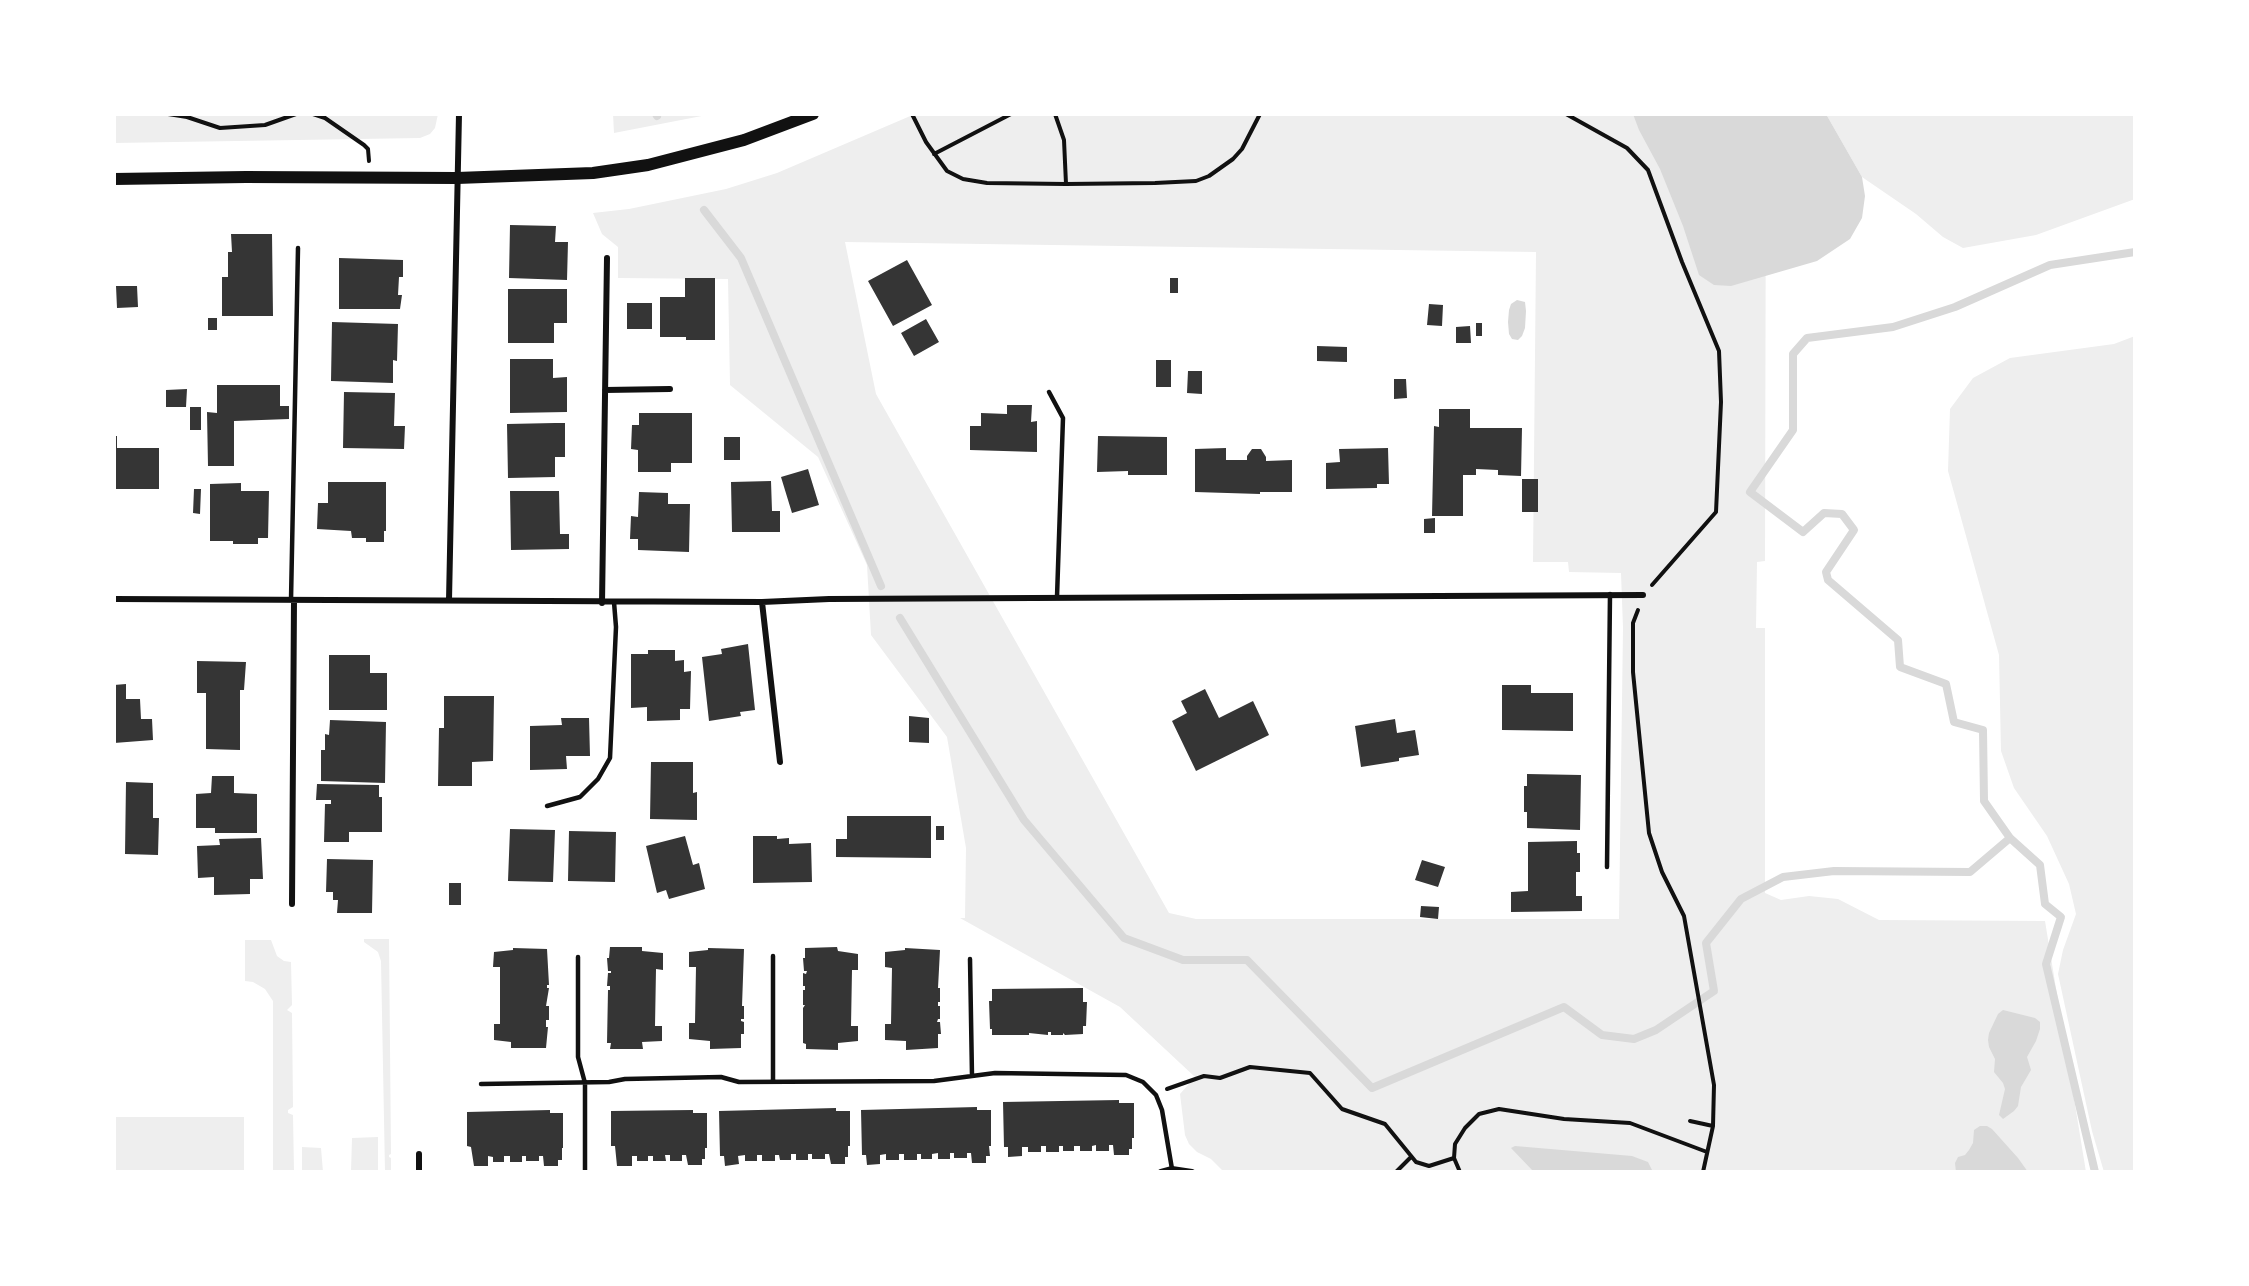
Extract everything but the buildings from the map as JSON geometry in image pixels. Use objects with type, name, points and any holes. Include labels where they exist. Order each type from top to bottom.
[{"type":"main road","points":[[114,179],[457,178],[593,173],[648,165],[744,140],[813,114]]},
{"type":"street","points":[[449,600],[459,114]]},
{"type":"street","points":[[603,603],[607,258]]},
{"type":"street","points":[[605,390],[670,389]]},
{"type":"street","points":[[114,598],[603,603],[1057,597],[1644,595]]},
{"type":"street","points":[[292,600],[292,904]]},
{"type":"street","points":[[762,602],[780,762]]},
{"type":"street","points":[[419,1154],[419,1172]]},
{"type":"street","points":[[1161,1172],[1172,1169],[1192,1172]]},
{"type":"lane","points":[[292,600],[298,248]]},
{"type":"lane","points":[[1049,392],[1063,418],[1057,597]]},
{"type":"lane","points":[[1607,867],[1610,594]]},
{"type":"lane","points":[[547,806],[580,797],[598,779],[610,758],[616,627],[614,602]]},
{"type":"lane","points":[[773,956],[773,1081]]},
{"type":"lane","points":[[578,957],[578,1057],[585,1083],[585,1172]]},
{"type":"lane","points":[[970,959],[972,1076]]},
{"type":"lane","points":[[481,1084],[585,1083],[609,1082],[624,1078],[721,1077],[739,1082],[934,1081],[995,1073],[1126,1074],[1143,1082],[1156,1095],[1162,1110],[1172,1169]]},
{"type":"path","points":[[114,114],[125,114]]},
{"type":"path","points":[[168,114],[187,117],[220,128],[265,125],[296,114]]},
{"type":"path","points":[[313,114],[324,118],[368,149],[371,177]]},
{"type":"path","points":[[912,114],[926,142],[946,171],[963,179],[987,183],[1066,184],[1196,181],[1233,159],[1242,149],[1260,114]]},
{"type":"path","points":[[934,154],[1011,114]]},
{"type":"path","points":[[1055,114],[1064,140],[1066,184]]},
{"type":"path","points":[[1566,114],[1627,148],[1648,170],[1682,262],[1719,351],[1720,402],[1716,512],[1644,595],[1633,623],[1633,672],[1649,833],[1662,872],[1684,916],[1714,1085],[1713,1126],[1703,1172]]},
{"type":"path","points":[[1156,1095],[1177,1084],[1204,1076],[1220,1078],[1250,1067],[1310,1072],[1342,1109],[1385,1124],[1416,1162],[1429,1166],[1454,1158]]},
{"type":"path","points":[[1460,1172],[1454,1158],[1455,1144],[1465,1128],[1479,1114],[1499,1109],[1564,1119],[1630,1123],[1707,1152]]},
{"type":"path","points":[[1690,1121],[1713,1126]]},
{"type":"path","points":[[1396,1172],[1411,1157]]},
{"type":"shaded area","points":[[114,114],[438,114],[435,128],[430,134],[420,138],[114,143]]},
{"type":"shaded area","points":[[613,114],[712,114],[614,133]]},
{"type":"shaded area","points":[[915,114],[1766,114],[1765,561],[1757,562],[1756,628],[1765,628],[1765,893],[1781,900],[1809,896],[1838,899],[1879,920],[2045,921],[2086,1172],[1224,1172],[1211,1159],[1197,1152],[1189,1144],[1185,1135],[1180,1094],[1195,1077],[1120,1007],[960,918],[965,918],[966,848],[947,737],[871,635],[867,565],[818,457],[730,385],[728,279],[618,278],[618,247],[602,234],[593,213],[629,209],[726,189],[777,173]],"holes":[[[845,242],[1536,252],[1533,562],[1568,562],[1569,572],[1621,573],[1623,628],[1619,919],[1196,919],[1169,913],[876,394]]]},
{"type":"shaded area","points":[[1633,114],[1826,114],[1862,177],[1865,196],[1862,218],[1850,239],[1817,261],[1731,286],[1714,285],[1699,275],[1683,226],[1660,169]]},
{"type":"shaded area","points":[[1826,114],[2135,114],[2135,199],[2036,235],[1963,248],[1943,237],[1916,214],[1862,177]]},
{"type":"shaded area","points":[[1517,300],[1525,302],[1526,311],[1525,328],[1518,340],[1512,339],[1509,334],[1508,322],[1511,304]]},
{"type":"shaded area","points":[[2135,336],[2135,1172],[2104,1172],[2092,1131],[2058,974],[2063,950],[2076,914],[2069,884],[2047,836],[2014,788],[2001,751],[1999,655],[1948,471],[1950,409],[1973,378],[2010,358],[2114,344]]},
{"type":"shaded area","points":[[364,939],[389,939],[391,1154],[389,1157],[391,1158],[391,1172],[385,1172],[381,961],[378,952],[364,942]]},
{"type":"shaded area","points":[[245,940],[271,940],[277,956],[284,961],[291,962],[292,1005],[287,1010],[292,1013],[293,1107],[288,1110],[288,1113],[293,1115],[294,1172],[273,1172],[273,1001],[265,989],[253,982],[245,981]]},
{"type":"shaded area","points":[[2003,1010],[2035,1018],[2040,1022],[2040,1029],[2027,1057],[2031,1070],[2021,1087],[2018,1106],[2003,1119],[1999,1115],[2005,1089],[1994,1072],[1995,1059],[1988,1040],[1998,1014]]},
{"type":"shaded area","points":[[114,1117],[244,1117],[244,1172],[114,1172]]},
{"type":"shaded area","points":[[1980,1126],[1992,1129],[2028,1172],[1956,1172],[1955,1163],[1958,1157],[1965,1155],[1969,1150],[1973,1143],[1974,1130]]},
{"type":"shaded area","points":[[378,1137],[378,1172],[351,1172],[352,1138]]},
{"type":"shaded area","points":[[1515,1146],[1632,1156],[1648,1162],[1653,1172],[1534,1172],[1511,1148]]},
{"type":"shaded area","points":[[302,1147],[321,1148],[323,1172],[302,1172]]},
{"type":"waterway","points":[[704,210],[741,258],[881,586]]},
{"type":"waterway","points":[[2095,1172],[2046,964],[2061,917],[2045,904],[2040,865],[2010,838],[1984,801],[1983,730],[1954,722],[1946,684],[1900,667],[1898,640],[1828,580],[1826,572],[1854,530],[1842,514],[1824,513],[1803,532],[1750,492],[1793,430],[1793,354],[1807,338],[1893,327],[1955,307],[2050,265],[2135,252]]},
{"type":"waterway","points":[[900,618],[1024,820],[1124,938],[1183,960],[1247,960],[1372,1088],[1564,1007],[1602,1035],[1634,1039],[1656,1030],[1714,991],[1706,943],[1741,899],[1783,877],[1834,871],[1970,872],[2010,838]]}]
